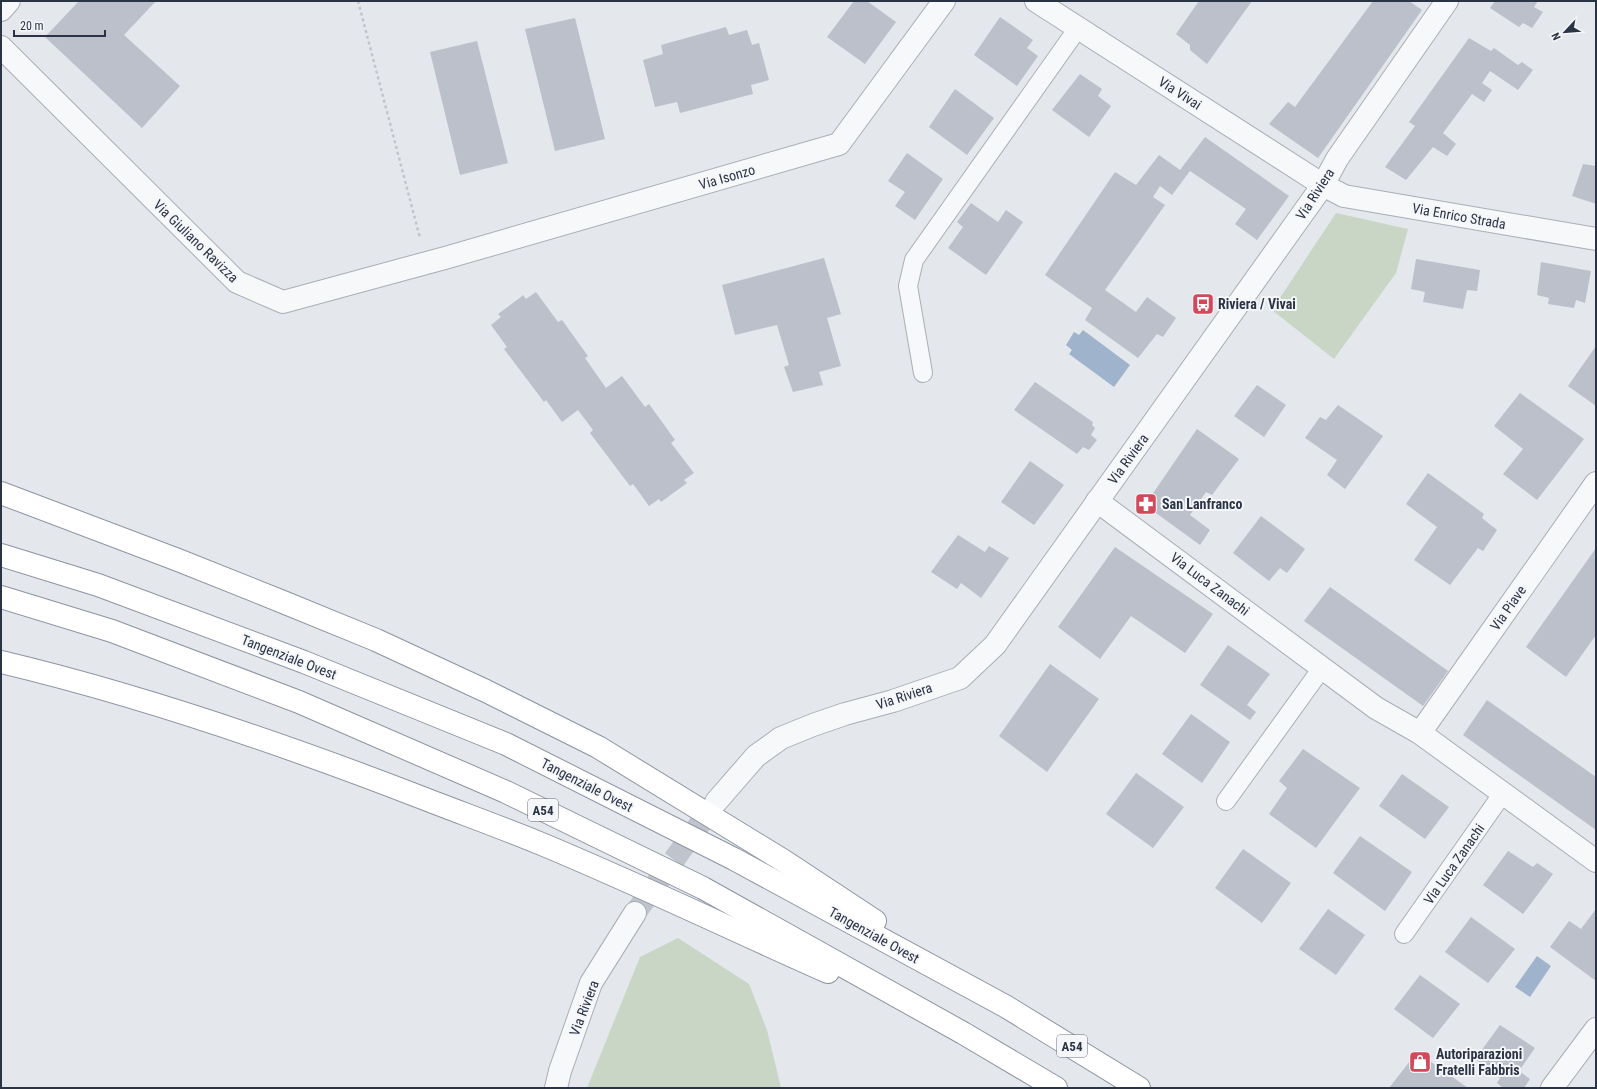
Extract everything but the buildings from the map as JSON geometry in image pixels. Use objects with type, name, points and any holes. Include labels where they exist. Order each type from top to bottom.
[{"type":"highway","points":[[1,493],[185,562],[376,640],[486,691],[598,747],[784,861],[1005,1006]]},
{"type":"highway","name":"Tangenziale Ovest","points":[[1,555],[105,587],[304,662],[506,744],[734,859],[1005,1006],[1139,1088]]},
{"type":"highway","name":"A54","points":[[1,597],[112,631],[299,702],[506,792],[703,888],[963,1033],[1056,1088]]},
{"type":"highway","points":[[1,662],[83,683],[206,720],[358,773],[544,845],[963,1033]]},
{"type":"street","points":[[1,10],[9,1]]},
{"type":"street","name":"Via Isonzo","points":[[435,261],[840,144],[944,1]]},
{"type":"street","name":"Via Vivai","points":[[1036,1],[1323,186]]},
{"type":"street","name":"Via Riviera","points":[[716,802],[756,756],[781,738],[845,714],[893,701],[960,678],[995,645],[1323,186],[1337,159],[1447,1]]},
{"type":"street","name":"Via Giuliano Ravizza","points":[[1,47],[237,282],[283,302],[435,261]]},
{"type":"street","name":"Via Enrico Strada","points":[[1323,186],[1344,196],[1596,239]]},
{"type":"street","name":"Via Piave","points":[[1420,733],[1596,483]]},
{"type":"street","name":"Via Luca Zanachi","points":[[1097,501],[1376,708],[1420,733],[1596,861]]},
{"type":"street","name":"Via Riviera","points":[[556,1088],[560,1071],[592,983],[635,913]]},
{"type":"street","points":[[1552,1088],[1596,1030]]},
{"type":"lane","points":[[923,373],[908,286],[914,260],[1078,28]]},
{"type":"lane","points":[[1226,801],[1322,668]]},
{"type":"lane","name":"Via Luca Zanachi","points":[[1404,934],[1503,793]]},
{"type":"path","points":[[358,1],[435,261]]},
{"type":"green space","points":[[1336,213],[1408,229],[1396,273],[1334,359],[1272,310]]},
{"type":"green space","points":[[678,938],[749,984],[767,1030],[781,1088],[587,1088],[640,957]]},
{"type":"water","points":[[1083,330],[1130,365],[1114,387],[1069,354],[1072,350],[1066,345],[1074,332],[1079,335]]},
{"type":"water","points":[[1537,956],[1551,966],[1530,997],[1515,987]]},
{"type":"tunnel","points":[[635,913],[716,802]]},
{"type":"place","name":"Riviera / Vivai","points":[[1203,304]]},
{"type":"place","name":"San Lanfranco","points":[[1146,504]]},
{"type":"place","name":"Autoriparazioni Fratelli Fabbris","points":[[1420,1062]]}]
